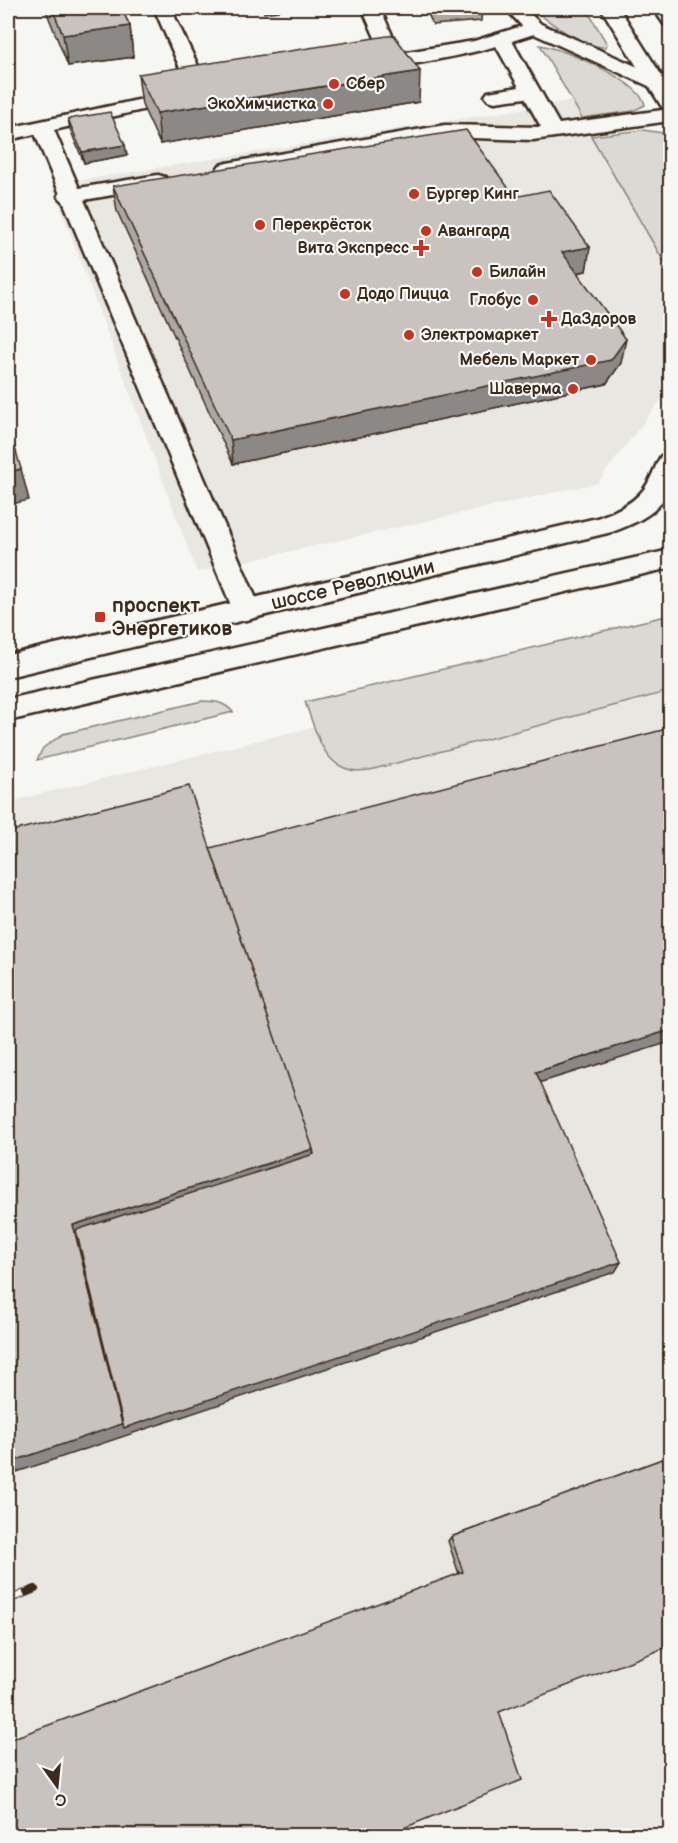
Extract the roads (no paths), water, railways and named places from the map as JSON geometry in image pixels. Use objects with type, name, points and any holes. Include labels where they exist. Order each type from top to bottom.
[{"type":"main road","points":[[173,8],[162,9],[200,91]]},
{"type":"main road","points":[[371,8],[394,60]]},
{"type":"main road","points":[[514,8],[535,28],[658,83]]},
{"type":"main road","points":[[610,8],[670,104]]},
{"type":"main road","points":[[662,8],[670,20]]},
{"type":"main road","points":[[348,68],[502,40],[535,28]]},
{"type":"main road","points":[[502,40],[553,131]]},
{"type":"main road","points":[[8,134],[223,87]]},
{"type":"main road","points":[[495,96],[530,91]]},
{"type":"main road","points":[[210,172],[445,131],[533,134],[670,115]]},
{"type":"main road","points":[[42,126],[69,196],[247,610]]},
{"type":"main road","points":[[69,196],[175,178]]},
{"type":"main road","name":"шоссе Революции","points":[[8,666],[603,526],[633,515],[653,498],[664,481],[670,462]]},
{"type":"main road","points":[[8,710],[670,559]]},
{"type":"railway","points":[[8,1600],[35,1589]]},
{"type":"place","name":"Сбер","points":[[334,84]]},
{"type":"place","name":"ЭкоХимчистка","points":[[328,104]]},
{"type":"place","name":"Бургер Кинг","points":[[414,194]]},
{"type":"place","name":"Перекрёсток","points":[[260,225]]},
{"type":"place","name":"Авангард","points":[[426,231]]},
{"type":"place","name":"Вита Экспресс","points":[[421,248]]},
{"type":"place","name":"Билайн","points":[[477,272]]},
{"type":"place","name":"Додо Пицца","points":[[345,294]]},
{"type":"place","name":"Глобус","points":[[533,300]]},
{"type":"place","name":"ДаЗдоров","points":[[549,319]]},
{"type":"place","name":"Электромаркет","points":[[409,335]]},
{"type":"place","name":"Мебель Маркет","points":[[591,360]]},
{"type":"place","name":"Шаверма","points":[[573,389]]},
{"type":"place","name":"проспект Энергетиков","points":[[100,617]]}]
